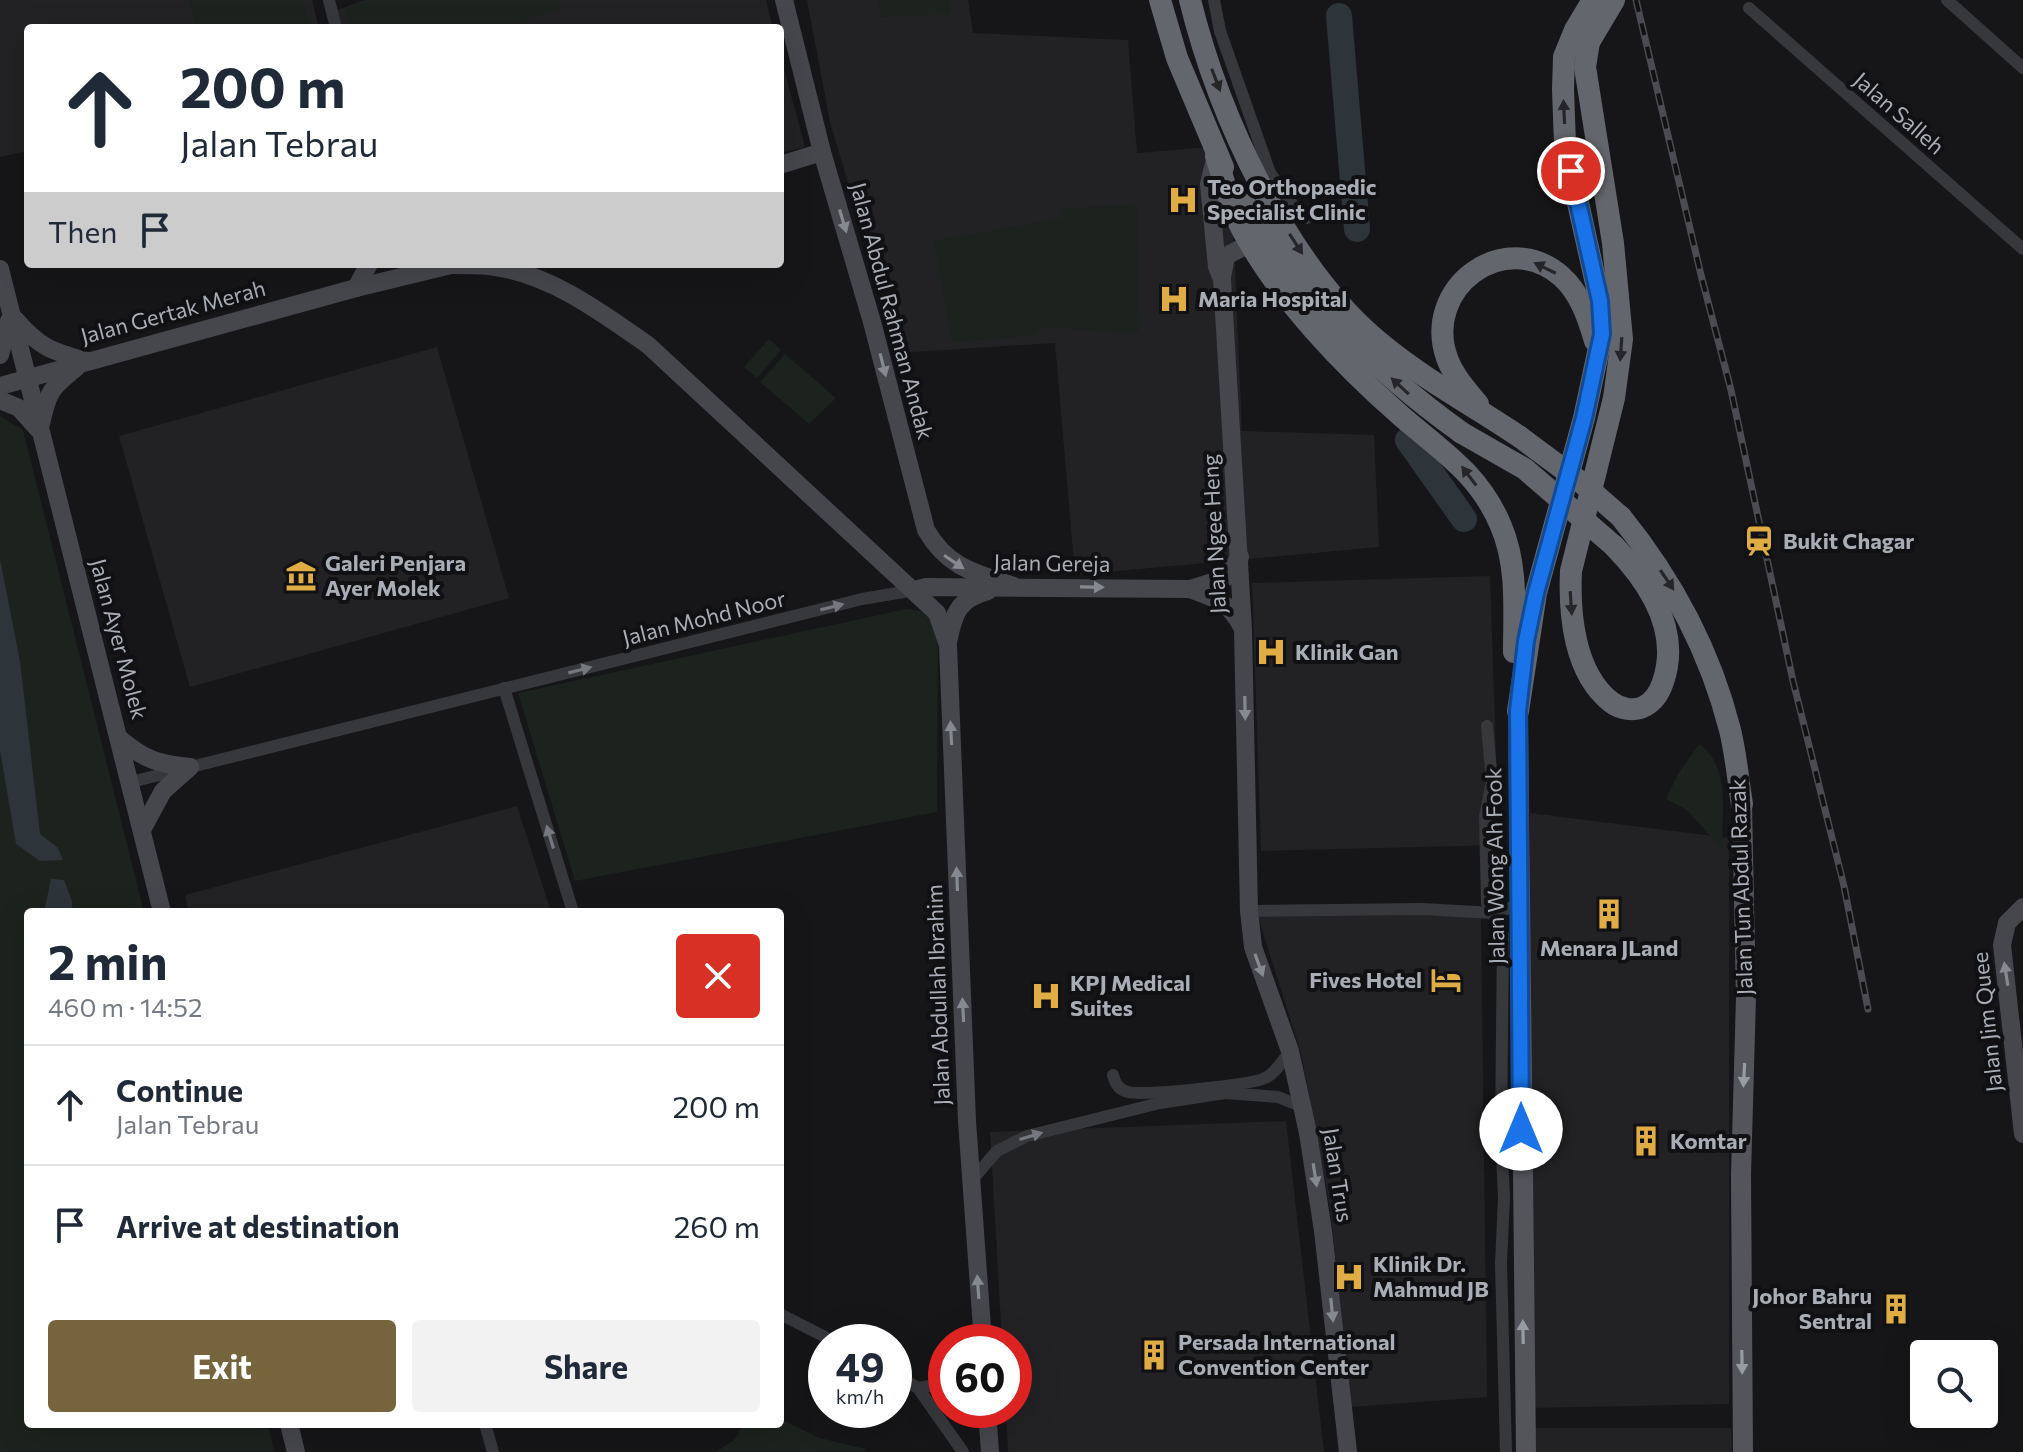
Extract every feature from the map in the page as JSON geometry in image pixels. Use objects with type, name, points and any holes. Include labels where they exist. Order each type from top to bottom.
[{"type":"highway","points":[[1160,0],[1177,58],[1216,156],[1229,198],[1251,243],[1320,337],[1401,416],[1458,462],[1474,481],[1500,524],[1509,550],[1514,591],[1514,680],[1518,711]]},
{"type":"highway","name":"Jalan Tun Abdul Razak","points":[[1190,0],[1206,54],[1245,152],[1270,201],[1335,297],[1377,341],[1446,392],[1486,414],[1582,483],[1621,517],[1672,588],[1690,622],[1730,729],[1742,804]]},
{"type":"highway","points":[[1518,711],[1526,641],[1544,558],[1574,457],[1598,354],[1602,318],[1565,145],[1563,89],[1564,57],[1575,30],[1593,0]]},
{"type":"highway","points":[[1216,156],[1269,244],[1323,311],[1368,357],[1411,397],[1462,433],[1535,477],[1614,546],[1636,568],[1660,612],[1669,641],[1667,669],[1660,690],[1646,706],[1634,709],[1618,707],[1602,695],[1580,655],[1570,597],[1571,571],[1582,527],[1619,368],[1621,314],[1613,243],[1585,67],[1589,42],[1614,0]]},
{"type":"highway","points":[[1486,414],[1461,383],[1447,358],[1442,334],[1445,310],[1456,287],[1473,271],[1494,261],[1517,259],[1537,263],[1561,276],[1579,298],[1589,319],[1598,354]]},
{"type":"highway","points":[[1500,524],[1533,555],[1544,558],[1567,549],[1582,527]]},
{"type":"main road","name":"Jalan Wong Ah Fook","points":[[1518,711],[1526,1452]]},
{"type":"main road","name":"Jalan Tun Abdul Razak","points":[[1742,804],[1746,997],[1741,1234],[1743,1452]]},
{"type":"street","points":[[329,0],[335,24]]},
{"type":"street","name":"Jalan Abdul Rahman Andak","points":[[784,0],[822,152],[872,322],[926,530],[947,558],[966,570],[1014,586]]},
{"type":"street","points":[[1214,0],[1220,31],[1270,173],[1296,209],[1307,218]]},
{"type":"street","points":[[1947,0],[2023,68]]},
{"type":"street","name":"Jalan Salleh","points":[[1749,8],[2023,249]]},
{"type":"street","points":[[784,164],[822,152]]},
{"type":"street","name":"Jalan Ngee Heng","points":[[1216,156],[1209,184],[1217,267],[1222,279],[1242,587],[1249,911]]},
{"type":"street","points":[[1222,279],[1226,256],[1251,243]]},
{"type":"street","points":[[356,288],[367,268]]},
{"type":"street","name":"Jalan Ayer Molek","points":[[0,269],[161,908]]},
{"type":"street","points":[[521,269],[598,310],[648,345],[820,507],[915,590]]},
{"type":"street","name":"Jalan Gertak Merah","points":[[0,386],[356,288],[404,270]]},
{"type":"street","points":[[0,355],[10,314]]},
{"type":"street","points":[[10,314],[33,341],[86,361]]},
{"type":"street","points":[[40,431],[47,396],[57,383],[86,361]]},
{"type":"street","points":[[0,400],[19,408],[40,431]]},
{"type":"street","name":"Jalan Gereja","points":[[915,590],[926,587],[1014,586],[1190,589],[1225,578],[1240,557]]},
{"type":"street","name":"Jalan Abdullah Ibrahim","points":[[982,1324],[971,1181],[948,645],[953,617],[972,595],[1014,586]]},
{"type":"street","name":"Jalan Gereja","points":[[1190,589],[1231,607],[1243,630]]},
{"type":"street","name":"Jalan Abdullah Ibrahim","points":[[915,590],[937,613],[948,645]]},
{"type":"street","name":"Jalan Mohd Noor","points":[[131,782],[862,599],[915,590]]},
{"type":"street","points":[[504,688],[572,908]]},
{"type":"street","points":[[1487,726],[1492,781],[1485,817],[1487,899],[1503,935],[1501,1132],[1504,1198],[1501,1263],[1506,1452]]},
{"type":"street","points":[[120,739],[139,755],[159,764],[190,767]]},
{"type":"street","points":[[143,828],[163,791],[190,767]]},
{"type":"street","points":[[1249,911],[1422,909],[1494,913],[1519,905]]},
{"type":"street","name":"Jalan Jim Quee","points":[[2022,909],[2006,926],[2002,945],[2023,1134]]},
{"type":"street","name":"Jalan Trus","points":[[1249,911],[1253,947],[1290,1051],[1303,1107],[1320,1205],[1348,1452]]},
{"type":"street","points":[[1113,1075],[1114,1083],[1120,1089],[1148,1094],[1259,1081],[1275,1071],[1290,1051]]},
{"type":"street","points":[[971,1181],[997,1151],[1027,1136],[1160,1103],[1225,1093],[1278,1097],[1303,1107]]},
{"type":"street","points":[[784,1316],[808,1328]]},
{"type":"street","points":[[912,1384],[918,1388],[963,1452]]},
{"type":"street","points":[[918,1388],[928,1386]]},
{"type":"street","points":[[290,1428],[296,1452]]},
{"type":"street","points":[[486,1428],[493,1452]]},
{"type":"street","points":[[988,1428],[990,1452]]},
{"type":"shaded area","points":[[0,0],[312,0],[318,24],[24,24],[24,152],[0,157]]},
{"type":"shaded area","points":[[189,0],[303,0],[309,24],[195,24]]},
{"type":"shaded area","points":[[365,0],[766,0],[772,24],[339,24],[335,11]]},
{"type":"shaded area","points":[[369,0],[559,0],[561,7],[516,24],[350,24],[345,9]]},
{"type":"shaded area","points":[[807,0],[968,0],[973,33],[1128,40],[1137,153],[1211,147],[1233,219],[1242,431],[1374,435],[1379,547],[1075,575],[1055,343],[898,353],[830,122]]},
{"type":"shaded area","points":[[879,0],[950,0],[950,14],[880,17]]},
{"type":"shaded area","points":[[784,69],[805,147],[784,152]]},
{"type":"shaded area","points":[[1137,205],[1139,333],[1044,327],[1036,335],[952,342],[934,241],[1062,218],[1060,209]]},
{"type":"shaded area","points":[[769,339],[781,350],[757,378],[744,367]]},
{"type":"shaded area","points":[[437,347],[509,598],[190,687],[119,436]]},
{"type":"shaded area","points":[[785,354],[836,398],[809,424],[760,382]]},
{"type":"shaded area","points":[[0,416],[23,430],[143,908],[24,908],[24,1428],[269,1428],[274,1452],[0,1452]]},
{"type":"shaded area","points":[[0,559],[20,661],[40,834],[58,848],[63,860],[40,861],[16,844],[0,750]]},
{"type":"shaded area","points":[[1490,576],[1499,845],[1261,851],[1252,583]]},
{"type":"shaded area","points":[[906,609],[928,612],[938,626],[937,812],[575,881],[518,693]]},
{"type":"shaded area","points":[[1699,744],[1709,753],[1720,778],[1722,849],[1687,810],[1666,799],[1678,774]]},
{"type":"shaded area","points":[[517,806],[550,908],[188,908],[185,895]]},
{"type":"shaded area","points":[[1530,813],[1729,838],[1729,1404],[1530,1408]]},
{"type":"shaded area","points":[[51,879],[64,880],[72,908],[45,908]]},
{"type":"shaded area","points":[[1258,917],[1481,917],[1487,1397],[1351,1407],[1330,1207],[1301,1053]]},
{"type":"shaded area","points":[[1286,1121],[1324,1452],[1008,1452],[1007,1428],[1032,1428],[1032,1324],[1001,1324],[990,1132]]},
{"type":"shaded area","points":[[784,1421],[820,1438],[866,1449],[864,1452],[716,1452],[734,1440],[742,1428],[784,1428]]},
{"type":"shaded area","points":[[1530,1428],[1731,1428],[1732,1452],[1531,1452]]},
{"type":"waterway","points":[[1339,16],[1357,229]]},
{"type":"waterway","points":[[1408,440],[1464,519]]},
{"type":"railway","points":[[1636,0],[1731,390],[1793,681],[1844,886],[1868,1009]]},
{"type":"place","name":"Teo Orthopaedic Specialist Clinic","points":[[1183,200]]},
{"type":"place","name":"Maria Hospital","points":[[1174,299]]},
{"type":"place","name":"Bukit Chagar","points":[[1759,541]]},
{"type":"place","name":"Galeri Penjara Ayer Molek","points":[[301,576]]},
{"type":"place","name":"Klinik Gan","points":[[1271,652]]},
{"type":"place","name":"Menara JLand","points":[[1609,914]]},
{"type":"place","name":"Fives Hotel","points":[[1446,980]]},
{"type":"place","name":"KPJ Medical Suites","points":[[1046,996]]},
{"type":"place","name":"Komtar","points":[[1646,1141]]},
{"type":"place","name":"Klinik Dr. Mahmud JB","points":[[1349,1277]]},
{"type":"place","name":"Johor Bahru Sentral","points":[[1896,1309]]},
{"type":"place","name":"Persada International Convention Center","points":[[1154,1355]]},
{"type":"route","points":[[1521,1129],[1518,711],[1526,641],[1536,593],[1592,387],[1602,334],[1600,301],[1571,171]]}]
